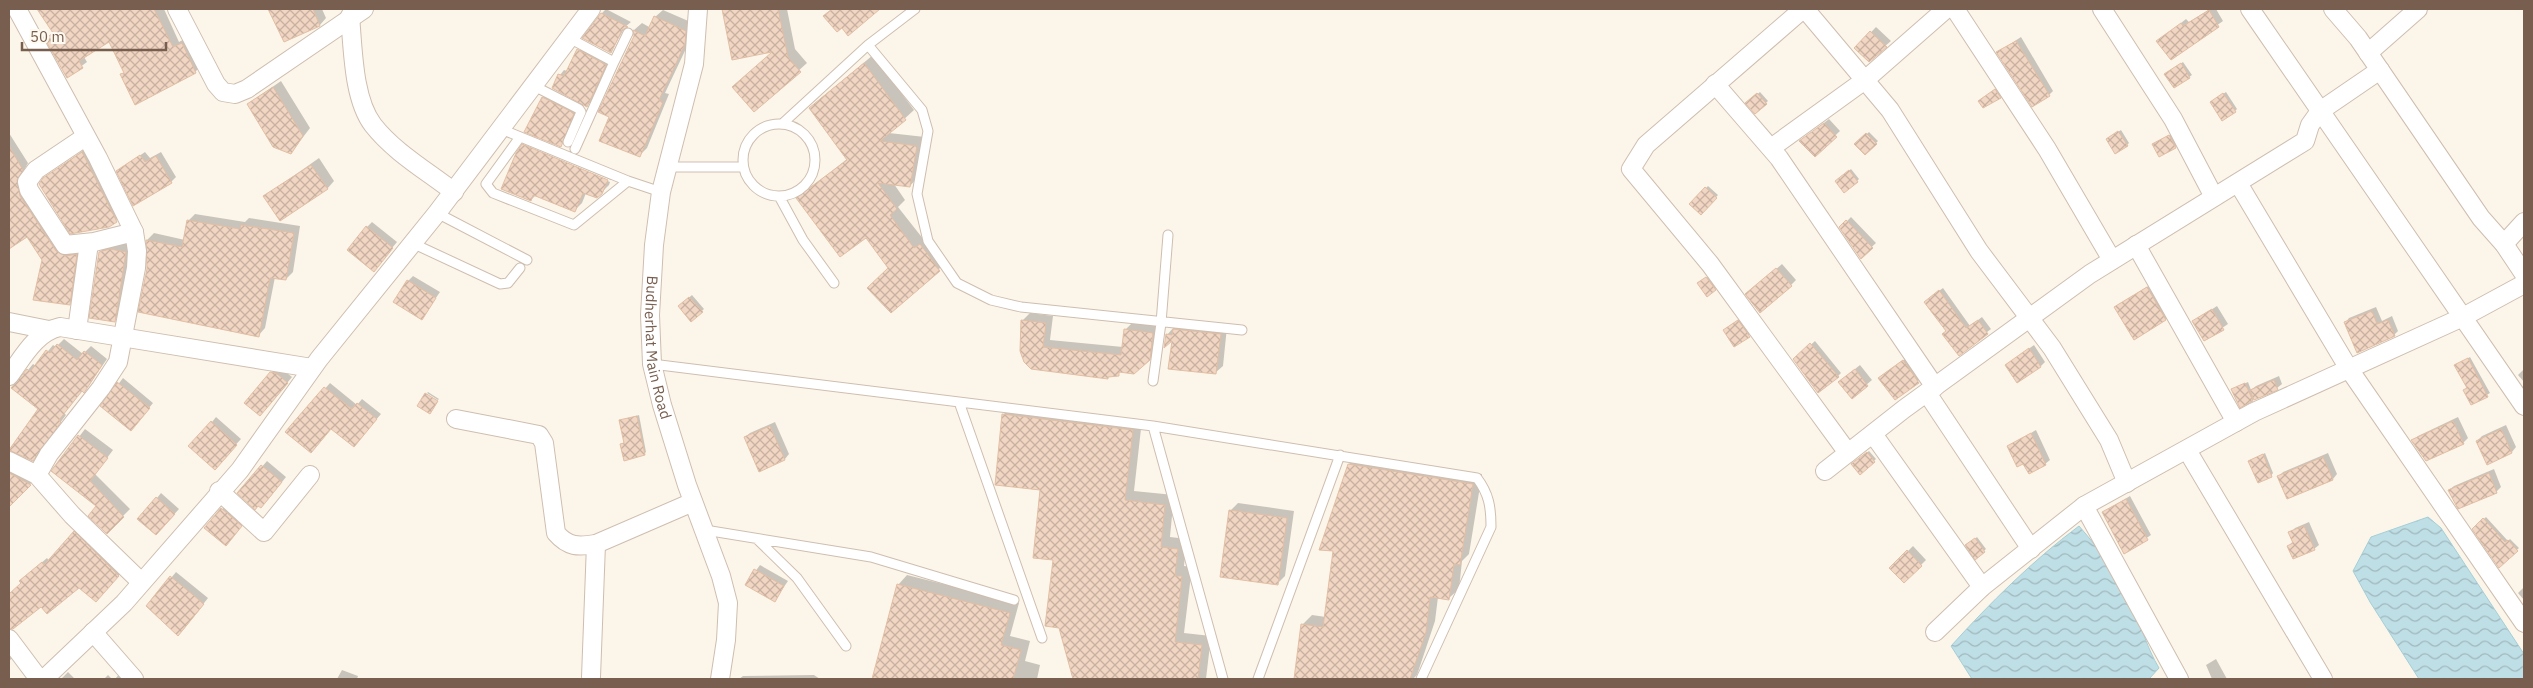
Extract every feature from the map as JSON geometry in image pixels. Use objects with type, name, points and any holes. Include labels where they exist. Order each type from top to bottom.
[{"type":"street","points":[[17,9],[98,158],[134,232],[137,251],[136,268],[118,362],[102,388],[49,454],[37,475]]},
{"type":"street","points":[[177,9],[216,84],[223,92],[235,94],[247,89],[357,13]]},
{"type":"street","points":[[44,679],[124,603],[140,581],[240,470],[312,368],[454,192],[591,9]]},
{"type":"street","name":"Budherhat Main Road","points":[[698,9],[694,64],[661,192],[654,245],[650,315],[652,364],[662,404],[728,603],[726,640],[720,679]]},
{"type":"street","points":[[1848,453],[1710,264],[1631,169],[1646,146],[1715,84],[1804,9],[1890,110],[1979,251],[2052,348],[2109,440],[2126,482]]},
{"type":"street","points":[[1771,148],[1865,80],[1946,9]]},
{"type":"street","points":[[1955,9],[2047,149],[2112,260]]},
{"type":"street","points":[[2102,9],[2173,119],[2214,196]]},
{"type":"street","points":[[2250,9],[2524,406]]},
{"type":"street","points":[[2333,9],[2368,53],[2481,218],[2504,244],[2524,274]]},
{"type":"street","points":[[2368,53],[2418,9]]},
{"type":"street","points":[[357,13],[355,70],[360,98],[372,124],[392,144],[454,192]]},
{"type":"street","points":[[1825,471],[1931,390],[2112,260],[2305,141],[2310,125],[2320,111],[2380,70]]},
{"type":"street","points":[[1715,84],[1771,148],[1931,390],[2031,549]]},
{"type":"street","points":[[85,137],[36,170],[27,182],[28,190],[65,245],[134,232]]},
{"type":"street","points":[[2238,182],[2349,369],[2524,623]]},
{"type":"street","points":[[2504,244],[2524,222]]},
{"type":"street","points":[[77,330],[89,242]]},
{"type":"street","points":[[2136,245],[2236,422]]},
{"type":"street","points":[[1935,632],[1982,587],[2084,506],[2236,422],[2463,317],[2524,284]]},
{"type":"street","points":[[9,322],[48,330],[60,327],[312,368]]},
{"type":"street","points":[[9,376],[35,341],[48,330]]},
{"type":"street","points":[[456,419],[539,435],[544,443],[556,533],[565,544],[579,547],[596,544],[693,502]]},
{"type":"street","points":[[1873,434],[1982,587]]},
{"type":"street","points":[[2187,450],[2323,679]]},
{"type":"street","points":[[9,461],[37,475],[72,515],[140,581]]},
{"type":"street","points":[[219,492],[264,532],[310,475]]},
{"type":"street","points":[[2084,506],[2179,679]]},
{"type":"street","points":[[591,677],[596,544]]},
{"type":"street","points":[[93,632],[134,679]]},
{"type":"street","points":[[9,639],[39,679]]},
{"type":"lane","points":[[782,124],[868,46],[914,9]]},
{"type":"lane","points":[[575,149],[628,33]]},
{"type":"lane","points":[[569,38],[614,62]]},
{"type":"lane","points":[[868,46],[922,110],[928,131],[918,194],[928,241],[956,283],[991,300],[1022,307],[1242,330]]},
{"type":"lane","points":[[534,86],[579,109],[581,112],[568,142]]},
{"type":"lane","points":[[782,124],[794,127],[804,134],[813,150],[814,167],[809,179],[802,188],[791,194],[779,196],[767,194],[756,188],[748,178],[743,167],[746,145],[752,135],[761,128],[782,124]]},
{"type":"lane","points":[[501,129],[628,181],[661,192]]},
{"type":"lane","points":[[520,137],[486,184],[493,193],[574,225],[628,181]]},
{"type":"lane","points":[[668,167],[743,167]]},
{"type":"lane","points":[[779,196],[803,240],[834,283]]},
{"type":"lane","points":[[437,213],[527,260]]},
{"type":"lane","points":[[1152,381],[1161,323],[1168,234]]},
{"type":"lane","points":[[412,243],[500,284],[508,283],[520,268]]},
{"type":"lane","points":[[652,364],[1153,426],[1477,478],[1485,488],[1490,502],[1491,527],[1421,679]]},
{"type":"lane","points":[[959,402],[1042,638]]},
{"type":"lane","points":[[1153,426],[1223,679]]},
{"type":"lane","points":[[1258,679],[1340,455]]},
{"type":"lane","points":[[705,530],[871,557],[1014,600]]},
{"type":"lane","points":[[757,539],[797,578],[846,646]]},
{"type":"water","points":[[2428,517],[2441,528],[2524,654],[2524,679],[2419,679],[2370,602],[2353,571],[2371,537]]},
{"type":"water","points":[[2079,526],[2102,554],[2122,585],[2159,668],[2149,679],[1972,679],[1951,646],[2012,583]]},
{"type":"building","points":[[37,9],[154,9],[173,47],[182,43],[196,73],[135,105],[120,74],[124,73],[109,42],[79,61],[83,68],[67,78],[45,39],[53,33]]},
{"type":"building","points":[[268,9],[313,9],[320,26],[284,42]]},
{"type":"building","points":[[722,9],[778,9],[788,57],[801,72],[754,112],[732,87],[772,52],[732,60]]},
{"type":"building","points":[[832,9],[880,9],[848,36],[842,28],[837,32],[823,16]]},
{"type":"building","points":[[2209,10],[2219,27],[2171,60],[2156,41],[2181,23],[2183,26]]},
{"type":"building","points":[[601,13],[628,27],[622,30],[611,53],[582,38]]},
{"type":"building","points":[[654,16],[686,31],[685,44],[659,100],[663,102],[640,157],[599,141],[609,117],[598,112],[634,36],[633,30],[645,36]]},
{"type":"building","points":[[1870,31],[1887,47],[1869,62],[1854,48]]},
{"type":"building","points":[[2016,41],[2050,96],[2032,107],[1996,52]]},
{"type":"building","points":[[577,49],[606,65],[587,107],[552,88],[558,74],[564,76]]},
{"type":"building","points":[[864,63],[906,120],[880,141],[917,146],[910,187],[878,183],[897,209],[890,215],[914,248],[920,244],[940,271],[891,313],[867,288],[888,268],[866,238],[840,257],[796,198],[847,160],[809,108]]},
{"type":"building","points":[[2181,63],[2190,78],[2174,88],[2164,74]]},
{"type":"building","points":[[273,87],[303,136],[291,154],[273,147],[247,104]]},
{"type":"building","points":[[1995,89],[2001,98],[1983,108],[1978,101]]},
{"type":"building","points":[[1757,93],[1767,104],[1755,114],[1745,103]]},
{"type":"building","points":[[2223,93],[2236,112],[2222,121],[2210,102]]},
{"type":"building","points":[[542,97],[574,113],[561,147],[524,132]]},
{"type":"building","points":[[1824,123],[1837,137],[1815,157],[1799,141]]},
{"type":"building","points":[[2118,131],[2128,146],[2115,154],[2106,139]]},
{"type":"building","points":[[1866,133],[1877,144],[1865,155],[1854,144]]},
{"type":"building","points":[[2169,135],[2176,148],[2159,157],[2152,144]]},
{"type":"building","points":[[522,144],[608,180],[602,194],[597,198],[583,193],[575,212],[533,195],[531,201],[501,189],[516,153]]},
{"type":"building","points":[[9,146],[23,170],[17,180],[20,196],[56,251],[66,256],[77,254],[70,305],[33,300],[42,260],[27,237],[9,249]]},
{"type":"building","points":[[82,152],[117,222],[109,227],[70,234],[39,184],[43,178]]},
{"type":"building","points":[[140,155],[145,162],[156,156],[172,183],[133,206],[116,171]]},
{"type":"building","points":[[311,165],[328,189],[280,221],[263,196]]},
{"type":"building","points":[[1849,170],[1858,182],[1844,193],[1835,181]]},
{"type":"building","points":[[1705,187],[1717,198],[1701,215],[1689,204]]},
{"type":"building","points":[[187,220],[240,229],[241,225],[294,233],[286,280],[270,278],[259,337],[138,312],[147,269],[146,240],[182,247]]},
{"type":"building","points":[[1846,220],[1873,248],[1861,259],[1839,227]]},
{"type":"building","points":[[366,226],[393,248],[374,272],[347,250]]},
{"type":"building","points":[[110,249],[126,252],[115,322],[89,318],[99,252]]},
{"type":"building","points":[[1776,268],[1792,286],[1760,313],[1745,294]]},
{"type":"building","points":[[1706,277],[1716,290],[1707,297],[1697,283]]},
{"type":"building","points":[[407,280],[436,298],[422,320],[393,302]]},
{"type":"building","points":[[2147,287],[2166,320],[2134,340],[2114,307]]},
{"type":"building","points":[[1939,290],[1966,328],[1978,320],[1988,334],[1959,356],[1942,334],[1946,331],[1924,302]]},
{"type":"building","points":[[689,297],[703,312],[691,322],[678,306]]},
{"type":"building","points":[[2212,309],[2224,330],[2204,341],[2192,321]]},
{"type":"building","points":[[2372,311],[2377,324],[2388,320],[2395,336],[2357,353],[2344,322]]},
{"type":"building","points":[[1021,320],[1046,323],[1043,347],[1121,355],[1124,329],[1153,333],[1150,360],[1134,374],[1119,372],[1119,376],[1108,377],[1108,379],[1031,369],[1024,362],[1020,351]]},
{"type":"building","points":[[1738,320],[1750,337],[1734,347],[1723,330]]},
{"type":"building","points":[[1173,329],[1221,334],[1216,374],[1168,369],[1172,341],[1164,348],[1166,334],[1172,335]]},
{"type":"building","points":[[1810,343],[1839,377],[1818,393],[1793,359]]},
{"type":"building","points":[[57,344],[77,360],[84,351],[102,365],[84,393],[82,391],[59,420],[61,422],[33,461],[9,450],[38,409],[11,388],[27,369],[30,372],[46,350],[50,353]]},
{"type":"building","points":[[2029,348],[2041,367],[2017,383],[2005,365]]},
{"type":"building","points":[[2468,358],[2488,397],[2471,405],[2463,390],[2467,388],[2454,365]]},
{"type":"building","points":[[1903,360],[1919,383],[1895,400],[1878,378]]},
{"type":"building","points":[[1855,369],[1868,386],[1852,399],[1838,382]]},
{"type":"building","points":[[270,372],[276,373],[288,383],[260,416],[244,403]]},
{"type":"building","points":[[2274,380],[2278,390],[2254,400],[2250,390]]},
{"type":"building","points":[[117,382],[150,408],[131,431],[100,406]]},
{"type":"building","points":[[2245,383],[2253,401],[2240,408],[2231,389]]},
{"type":"building","points":[[324,387],[352,409],[357,403],[377,419],[354,447],[331,429],[311,453],[285,432]]},
{"type":"building","points":[[425,393],[438,401],[430,414],[417,406]]},
{"type":"building","points":[[1002,414],[1133,430],[1125,500],[1165,505],[1161,547],[1178,549],[1175,576],[1182,576],[1175,642],[1202,645],[1198,679],[1073,679],[1059,628],[1045,626],[1053,560],[1033,558],[1040,490],[995,485]]},
{"type":"building","points":[[637,416],[645,455],[624,461],[620,444],[624,443],[619,420]]},
{"type":"building","points":[[211,421],[237,445],[215,470],[188,446]]},
{"type":"building","points":[[2453,421],[2464,444],[2426,461],[2411,440]]},
{"type":"building","points":[[770,426],[785,460],[759,472],[744,437]]},
{"type":"building","points":[[2501,429],[2512,453],[2487,465],[2476,441]]},
{"type":"building","points":[[2031,433],[2046,465],[2029,474],[2023,464],[2017,467],[2007,446]]},
{"type":"building","points":[[78,435],[108,458],[90,481],[124,517],[107,534],[88,516],[96,506],[51,471]]},
{"type":"building","points":[[1867,452],[1875,462],[1860,475],[1851,464]]},
{"type":"building","points":[[2263,454],[2272,477],[2258,483],[2248,461]]},
{"type":"building","points":[[2323,457],[2333,480],[2287,499],[2277,476]]},
{"type":"building","points":[[1348,464],[1473,484],[1460,565],[1454,564],[1449,600],[1430,597],[1426,632],[1410,679],[1294,679],[1301,624],[1323,627],[1333,551],[1319,550]]},
{"type":"building","points":[[261,465],[282,482],[261,508],[258,506],[255,510],[237,493]]},
{"type":"building","points":[[9,473],[31,485],[9,507]]},
{"type":"building","points":[[2489,473],[2497,493],[2458,509],[2448,490]]},
{"type":"building","points":[[156,497],[175,514],[156,535],[137,519]]},
{"type":"building","points":[[2126,499],[2148,540],[2124,554],[2102,512]]},
{"type":"building","points":[[221,508],[242,526],[226,546],[204,528]]},
{"type":"building","points":[[1229,510],[1287,518],[1278,585],[1220,577]]},
{"type":"building","points":[[2483,518],[2505,542],[2508,540],[2518,551],[2499,568],[2472,529]]},
{"type":"building","points":[[2304,526],[2315,550],[2293,559],[2287,546],[2293,543],[2288,532]]},
{"type":"building","points":[[74,531],[119,576],[96,602],[79,588],[47,614],[41,607],[13,629],[9,629],[9,594],[21,583],[19,581],[42,562],[44,565]]},
{"type":"building","points":[[1975,538],[1985,552],[1975,560],[1965,545]]},
{"type":"building","points":[[1907,550],[1922,566],[1904,583],[1889,568]]},
{"type":"building","points":[[754,569],[784,586],[775,602],[745,585]]},
{"type":"building","points":[[170,576],[204,604],[178,636],[146,606]]},
{"type":"building","points":[[897,584],[1010,613],[1001,645],[1021,650],[1013,679],[872,679]]}]
